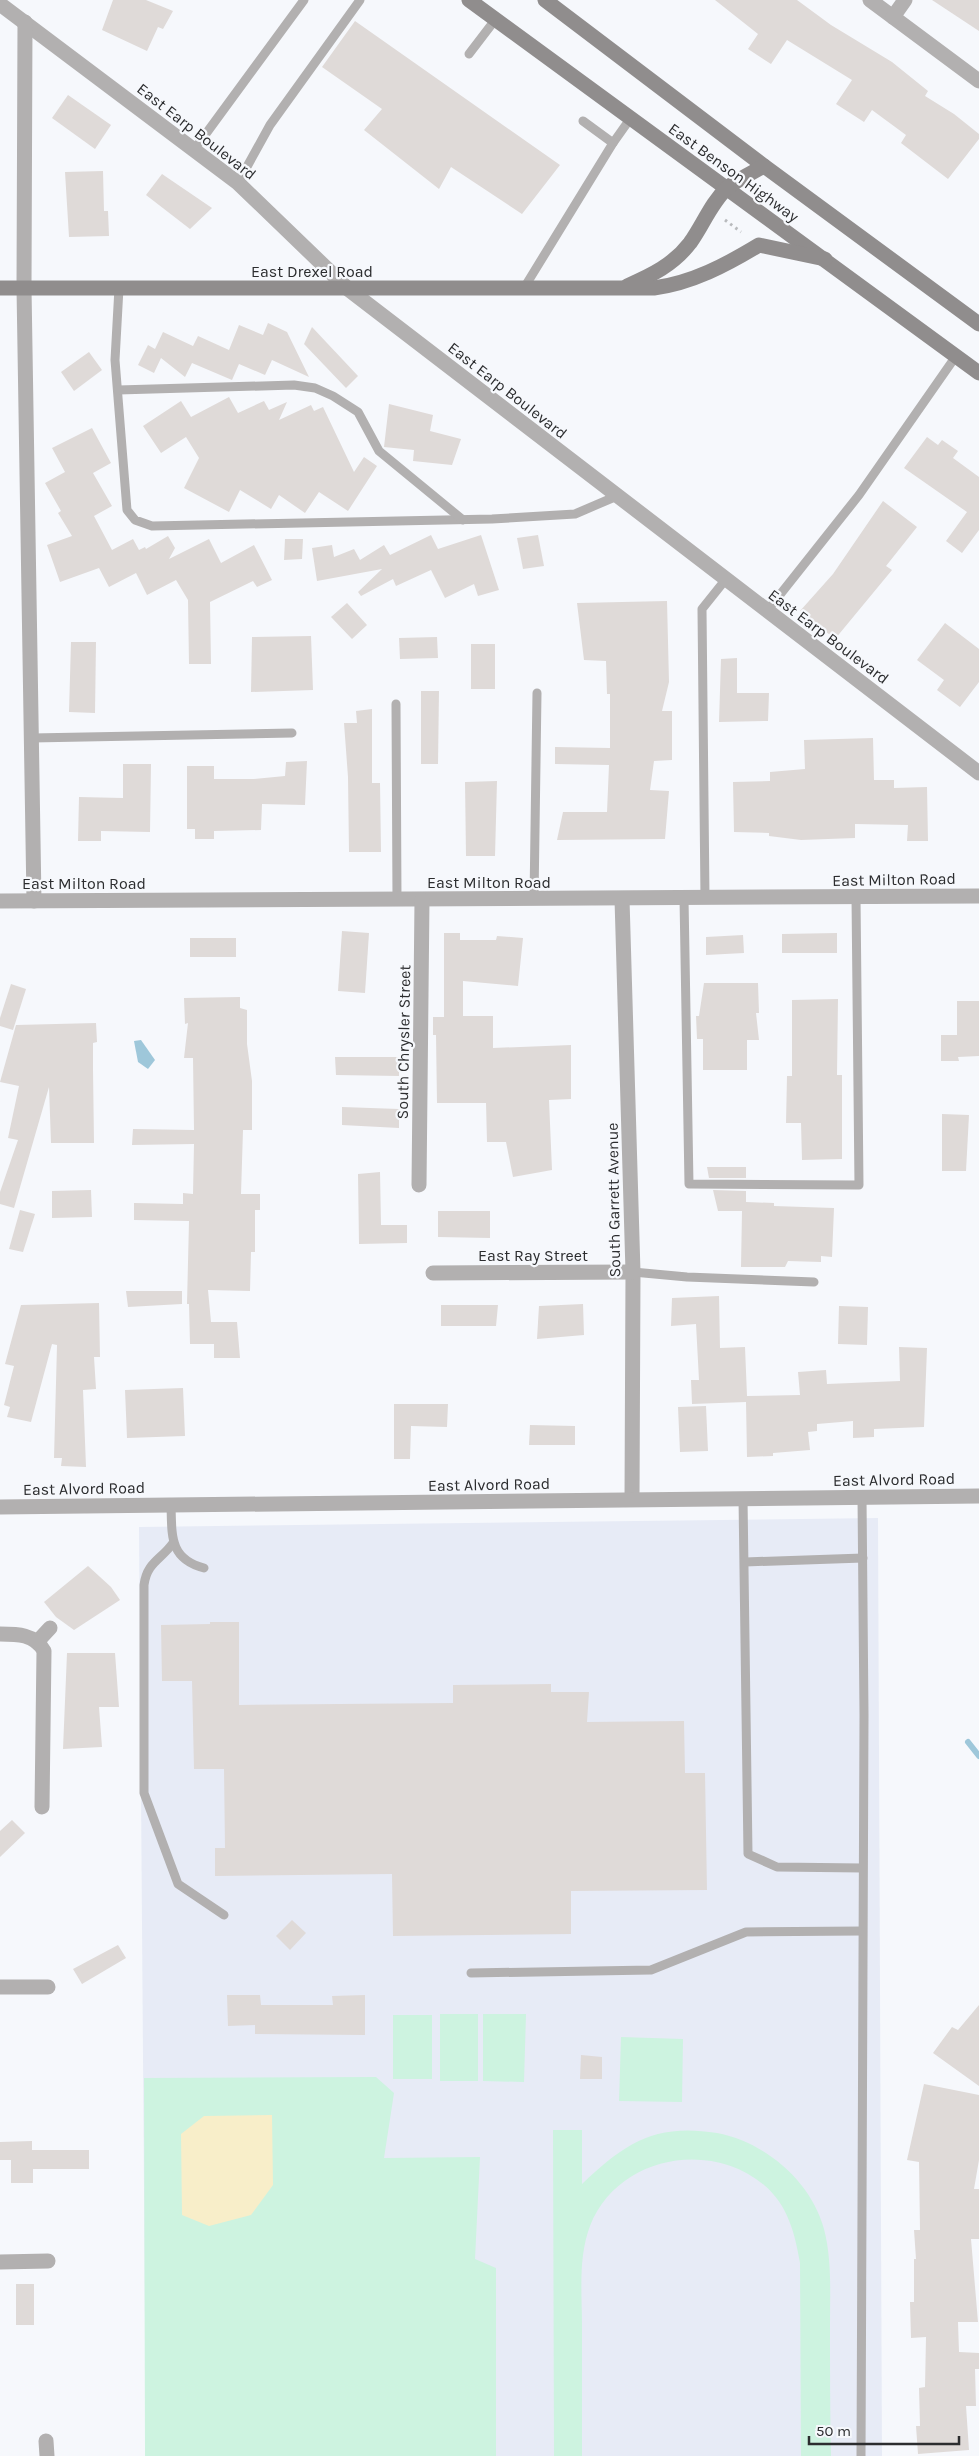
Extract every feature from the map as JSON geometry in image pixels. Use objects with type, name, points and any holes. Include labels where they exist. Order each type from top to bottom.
[{"type":"main road","name":"East Benson Highway","points":[[469,0],[979,373]]},
{"type":"main road","name":"East Benson Highway","points":[[545,0],[764,166],[979,324]]},
{"type":"main road","points":[[624,288],[658,272],[675,260],[691,242],[710,210],[728,188],[764,166]]},
{"type":"main road","name":"East Drexel Road","points":[[0,288],[654,288],[682,283],[721,266],[759,245],[825,259]]},
{"type":"street","points":[[870,0],[979,81]]},
{"type":"street","points":[[893,17],[905,0]]},
{"type":"street","name":"East Earp Boulevard","points":[[0,4],[238,183],[348,289],[979,773]]},
{"type":"street","points":[[25,22],[24,288],[34,901]]},
{"type":"street","name":"East Milton Road","points":[[0,901],[979,896]]},
{"type":"street","name":"South Garrett Avenue","points":[[622,899],[633,1272],[632,1500]]},
{"type":"street","name":"South Chrysler Street","points":[[419,1185],[422,900]]},
{"type":"street","name":"East Ray Street","points":[[433,1273],[633,1272]]},
{"type":"street","name":"East Alvord Road","points":[[0,1507],[979,1496]]},
{"type":"street","points":[[37,1642],[50,1628]]},
{"type":"street","points":[[0,1634],[25,1636],[37,1642],[44,1651],[42,1807]]},
{"type":"street","points":[[0,1987],[48,1987]]},
{"type":"street","points":[[0,2262],[48,2261]]},
{"type":"lane","points":[[194,150],[304,0]]},
{"type":"lane","points":[[238,183],[270,125],[360,0]]},
{"type":"lane","points":[[469,54],[495,20]]},
{"type":"lane","points":[[524,288],[630,119]]},
{"type":"lane","points":[[583,121],[614,143]]},
{"type":"lane","points":[[119,288],[115,360],[127,510],[135,520],[152,526],[463,520],[575,514],[617,496]]},
{"type":"lane","points":[[767,611],[859,495],[956,356]]},
{"type":"lane","points":[[118,390],[294,385],[315,388],[333,396],[358,412],[379,451],[463,520]]},
{"type":"lane","points":[[705,898],[702,609],[726,579]]},
{"type":"lane","points":[[534,899],[537,693]]},
{"type":"lane","points":[[396,704],[397,900]]},
{"type":"lane","points":[[32,738],[292,733]]},
{"type":"lane","points":[[684,898],[689,1184],[859,1186],[856,897]]},
{"type":"lane","points":[[633,1272],[687,1277],[814,1282]]},
{"type":"lane","points":[[861,2456],[862,1497]]},
{"type":"lane","points":[[742,1498],[745,1562],[748,1854],[777,1867],[862,1868]]},
{"type":"lane","points":[[171,1505],[173,1543],[184,1560],[192,1565],[204,1568]]},
{"type":"lane","points":[[173,1543],[164,1556],[150,1566],[144,1585],[144,1793],[178,1884],[224,1915]]},
{"type":"lane","points":[[745,1562],[862,1558]]},
{"type":"lane","points":[[471,1973],[651,1970],[746,1932],[862,1931]]},
{"type":"path","points":[[725,220],[741,232]]},
{"type":"shaded area","points":[[878,1518],[882,2456],[146,2456],[139,1527]]},
{"type":"green space","points":[[440,2014],[478,2014],[478,2081],[440,2081]]},
{"type":"green space","points":[[483,2014],[526,2014],[524,2082],[483,2081]]},
{"type":"green space","points":[[393,2015],[432,2015],[432,2079],[393,2079]]},
{"type":"green space","points":[[621,2037],[683,2039],[682,2102],[619,2101]]},
{"type":"green space","points":[[376,2077],[394,2093],[384,2158],[480,2157],[475,2259],[496,2268],[496,2456],[145,2456],[144,2078]]},
{"type":"green space","points":[[553,2130],[582,2130],[582,2184],[627,2147],[642,2139],[676,2131],[717,2133],[735,2138],[769,2155],[784,2166],[797,2180],[809,2195],[818,2211],[827,2241],[830,2288],[831,2456],[801,2456],[800,2263],[796,2241],[785,2211],[764,2185],[742,2171],[717,2162],[692,2160],[666,2162],[642,2171],[621,2184],[603,2203],[590,2226],[582,2263],[582,2456],[554,2456]]},
{"type":"sand","points":[[272,2115],[273,2185],[251,2215],[209,2226],[182,2215],[181,2134],[204,2116]]},
{"type":"water","points":[[141,1040],[155,1060],[148,1069],[138,1062],[134,1041]]},
{"type":"building","points":[[113,0],[146,0],[173,11],[163,29],[158,27],[147,51],[102,30]]},
{"type":"building","points":[[715,0],[797,0],[831,25],[892,62],[928,91],[925,96],[954,114],[979,134],[979,139],[948,179],[901,143],[906,135],[872,110],[864,122],[836,104],[852,80],[787,40],[771,64],[748,49],[758,34]]},
{"type":"building","points":[[932,0],[979,0],[979,31]]},
{"type":"building","points":[[355,21],[560,165],[522,214],[451,167],[439,189],[364,130],[382,109],[322,67]]},
{"type":"building","points":[[68,95],[111,125],[95,149],[52,118]]},
{"type":"building","points":[[103,171],[104,211],[108,211],[109,236],[69,237],[65,172]]},
{"type":"building","points":[[162,174],[212,208],[190,229],[146,195]]},
{"type":"building","points":[[268,323],[287,332],[309,377],[272,360],[265,375],[239,364],[232,380],[192,363],[185,377],[161,358],[154,373],[138,365],[148,345],[155,349],[163,332],[193,346],[198,336],[229,350],[239,325],[263,335]]},
{"type":"building","points":[[312,327],[358,376],[346,388],[304,344]]},
{"type":"building","points":[[89,352],[102,370],[74,391],[61,372]]},
{"type":"building","points":[[229,397],[238,413],[264,401],[269,410],[287,402],[279,420],[311,405],[314,411],[323,407],[354,472],[364,457],[377,466],[348,511],[319,492],[305,513],[279,495],[271,509],[240,490],[229,512],[184,488],[199,458],[186,437],[161,453],[143,426],[181,401],[191,417]]},
{"type":"building","points":[[389,404],[433,415],[430,431],[461,439],[452,465],[413,461],[414,450],[384,447]]},
{"type":"building","points":[[92,428],[111,463],[93,473],[112,506],[94,516],[112,550],[133,539],[139,550],[145,547],[146,549],[168,536],[175,548],[169,559],[209,539],[221,563],[254,545],[272,580],[257,587],[253,581],[210,602],[211,664],[189,664],[188,600],[176,580],[147,595],[136,573],[109,587],[99,568],[60,582],[47,545],[72,536],[58,513],[61,511],[45,483],[65,472],[52,448]]},
{"type":"building","points":[[927,437],[938,445],[942,440],[958,451],[953,458],[979,477],[979,530],[962,553],[946,541],[967,512],[904,468]]},
{"type":"building","points":[[883,501],[917,527],[886,566],[892,570],[835,639],[800,611],[833,574]]},
{"type":"building","points":[[431,535],[438,549],[481,535],[499,590],[478,596],[474,584],[445,598],[431,570],[396,586],[393,579],[361,596],[358,592],[382,569],[317,581],[312,548],[332,545],[334,557],[354,549],[360,560],[384,545],[390,555]]},
{"type":"building","points":[[538,535],[544,566],[523,569],[517,538]]},
{"type":"building","points":[[285,539],[303,539],[302,559],[284,560]]},
{"type":"building","points":[[667,601],[669,682],[662,711],[672,711],[672,760],[654,761],[650,790],[669,791],[665,839],[557,840],[563,812],[607,812],[609,765],[555,764],[555,747],[610,748],[610,694],[607,694],[606,661],[584,660],[577,603]]},
{"type":"building","points":[[347,603],[367,625],[352,639],[331,617]]},
{"type":"building","points":[[945,623],[979,649],[979,682],[960,707],[937,690],[944,680],[917,660]]},
{"type":"building","points":[[311,636],[313,690],[251,692],[252,637]]},
{"type":"building","points":[[437,637],[438,658],[400,659],[399,638]]},
{"type":"building","points":[[71,642],[96,642],[95,713],[69,712]]},
{"type":"building","points":[[471,644],[495,644],[495,689],[471,689]]},
{"type":"building","points":[[737,658],[737,693],[769,693],[768,721],[719,722],[721,659]]},
{"type":"building","points":[[421,691],[439,691],[438,764],[421,764]]},
{"type":"building","points":[[372,709],[372,783],[380,783],[381,852],[349,852],[348,777],[344,723],[357,723],[356,711]]},
{"type":"building","points":[[873,738],[874,780],[894,780],[894,788],[927,787],[928,841],[907,841],[908,825],[855,824],[855,838],[801,840],[769,836],[769,833],[734,832],[733,782],[770,781],[770,772],[805,769],[804,740]]},
{"type":"building","points":[[307,761],[305,805],[262,804],[261,830],[214,831],[214,839],[195,839],[195,829],[187,829],[187,766],[214,766],[214,779],[254,779],[285,776],[286,762]]},
{"type":"building","points":[[123,764],[151,764],[150,832],[101,831],[101,841],[78,841],[79,797],[123,798]]},
{"type":"building","points":[[497,781],[495,856],[466,856],[465,782]]},
{"type":"building","points":[[342,931],[369,933],[365,993],[338,991]]},
{"type":"building","points":[[444,933],[460,933],[460,940],[496,940],[497,936],[523,938],[518,986],[463,981],[463,1016],[493,1016],[493,1048],[571,1045],[571,1099],[549,1100],[552,1170],[513,1177],[506,1142],[487,1142],[486,1103],[437,1103],[436,1035],[433,1035],[433,1017],[444,1017]]},
{"type":"building","points":[[837,933],[837,953],[782,953],[782,934]]},
{"type":"building","points":[[743,935],[744,953],[706,955],[706,937]]},
{"type":"building","points":[[190,938],[236,938],[236,957],[190,957]]},
{"type":"building","points":[[704,983],[758,983],[759,1013],[756,1013],[759,1040],[747,1040],[747,1070],[703,1070],[703,1039],[697,1039],[696,1016],[699,1016]]},
{"type":"building","points":[[11,984],[26,989],[13,1030],[0,1026],[0,1018]]},
{"type":"building","points":[[240,997],[240,1008],[247,1010],[247,1044],[252,1081],[252,1130],[243,1130],[241,1194],[260,1194],[260,1210],[255,1210],[255,1252],[251,1252],[250,1291],[208,1290],[211,1322],[237,1322],[240,1358],[214,1358],[214,1344],[190,1344],[189,1304],[187,1304],[189,1221],[134,1220],[134,1203],[183,1204],[183,1193],[193,1194],[194,1144],[132,1145],[133,1129],[194,1130],[193,1058],[184,1058],[188,1023],[185,1024],[184,998]]},
{"type":"building","points":[[838,999],[837,1075],[842,1075],[842,1159],[802,1160],[801,1123],[786,1123],[787,1076],[792,1076],[792,1000]]},
{"type":"building","points":[[957,1001],[979,1001],[979,1056],[958,1057],[959,1061],[941,1061],[941,1035],[957,1035]]},
{"type":"building","points":[[96,1023],[97,1042],[93,1043],[94,1143],[51,1143],[49,1087],[14,1208],[0,1204],[0,1192],[18,1140],[8,1138],[19,1086],[0,1082],[16,1025]]},
{"type":"building","points":[[335,1057],[399,1057],[399,1076],[336,1075]]},
{"type":"building","points":[[342,1107],[399,1109],[399,1128],[342,1125]]},
{"type":"building","points":[[942,1114],[969,1115],[966,1171],[942,1171]]},
{"type":"building","points":[[707,1167],[746,1167],[746,1178],[709,1178]]},
{"type":"building","points":[[380,1172],[381,1225],[407,1225],[407,1243],[359,1244],[358,1174]]},
{"type":"building","points":[[91,1190],[92,1217],[52,1218],[52,1191]]},
{"type":"building","points":[[713,1190],[746,1191],[746,1202],[774,1203],[774,1206],[834,1208],[832,1257],[821,1256],[821,1262],[788,1261],[785,1267],[741,1267],[742,1211],[718,1211]]},
{"type":"building","points":[[20,1210],[35,1214],[23,1252],[9,1249]]},
{"type":"building","points":[[438,1211],[490,1211],[490,1238],[438,1237]]},
{"type":"building","points":[[126,1291],[182,1291],[182,1304],[128,1307]]},
{"type":"building","points":[[719,1296],[720,1348],[745,1347],[747,1396],[800,1395],[798,1372],[826,1370],[827,1384],[900,1381],[899,1347],[927,1348],[924,1427],[874,1429],[874,1437],[853,1438],[853,1421],[817,1424],[817,1431],[808,1432],[810,1450],[773,1453],[773,1456],[747,1457],[746,1402],[692,1404],[691,1380],[699,1380],[696,1324],[671,1326],[672,1298]]},
{"type":"building","points":[[99,1303],[100,1357],[94,1357],[96,1389],[83,1390],[86,1467],[61,1466],[62,1458],[54,1458],[57,1345],[52,1344],[31,1422],[7,1417],[10,1407],[4,1405],[14,1366],[5,1364],[21,1305]]},
{"type":"building","points":[[583,1304],[584,1335],[537,1339],[539,1306]]},
{"type":"building","points":[[441,1305],[498,1305],[496,1326],[441,1326]]},
{"type":"building","points":[[839,1306],[868,1307],[867,1345],[838,1344]]},
{"type":"building","points":[[183,1388],[185,1436],[127,1438],[125,1390]]},
{"type":"building","points":[[394,1404],[448,1404],[447,1427],[411,1426],[410,1459],[394,1459]]},
{"type":"building","points":[[706,1406],[708,1451],[680,1452],[678,1407]]},
{"type":"building","points":[[530,1425],[575,1426],[575,1445],[529,1445]]},
{"type":"building","points":[[88,1566],[111,1587],[120,1600],[74,1630],[56,1617],[44,1602]]},
{"type":"building","points":[[210,1622],[239,1622],[239,1705],[453,1703],[453,1685],[551,1684],[551,1692],[589,1692],[587,1722],[684,1721],[685,1773],[705,1773],[707,1890],[571,1891],[571,1934],[393,1936],[392,1874],[215,1876],[215,1848],[225,1848],[224,1769],[194,1769],[192,1681],[162,1681],[161,1625],[210,1624]]},
{"type":"building","points":[[67,1653],[115,1653],[119,1707],[99,1707],[102,1747],[63,1749]]},
{"type":"building","points":[[12,1820],[25,1833],[0,1857],[0,1831]]},
{"type":"building","points":[[292,1920],[306,1933],[290,1950],[276,1936]]},
{"type":"building","points":[[118,1945],[126,1958],[82,1984],[73,1969]]},
{"type":"building","points":[[227,1995],[260,1995],[261,2005],[333,2005],[332,1996],[365,1995],[365,2035],[255,2034],[255,2025],[228,2026]]},
{"type":"building","points":[[979,2005],[979,2086],[933,2053],[952,2027],[958,2030]]},
{"type":"building","points":[[581,2055],[602,2057],[602,2079],[580,2079]]},
{"type":"building","points":[[924,2084],[979,2095],[979,2160],[974,2189],[979,2189],[979,2239],[971,2239],[978,2322],[958,2322],[959,2352],[979,2353],[979,2369],[975,2369],[976,2406],[966,2406],[969,2450],[918,2454],[916,2426],[920,2426],[919,2388],[925,2387],[926,2337],[911,2338],[910,2302],[914,2302],[914,2259],[916,2259],[914,2230],[920,2230],[919,2162],[907,2160]]},
{"type":"building","points":[[32,2141],[32,2150],[89,2150],[89,2169],[33,2169],[33,2183],[11,2183],[11,2160],[0,2160],[0,2142]]},
{"type":"building","points":[[16,2284],[34,2284],[34,2325],[16,2325]]},
{"type":"waterway","points":[[968,1742],[979,1756]]}]
